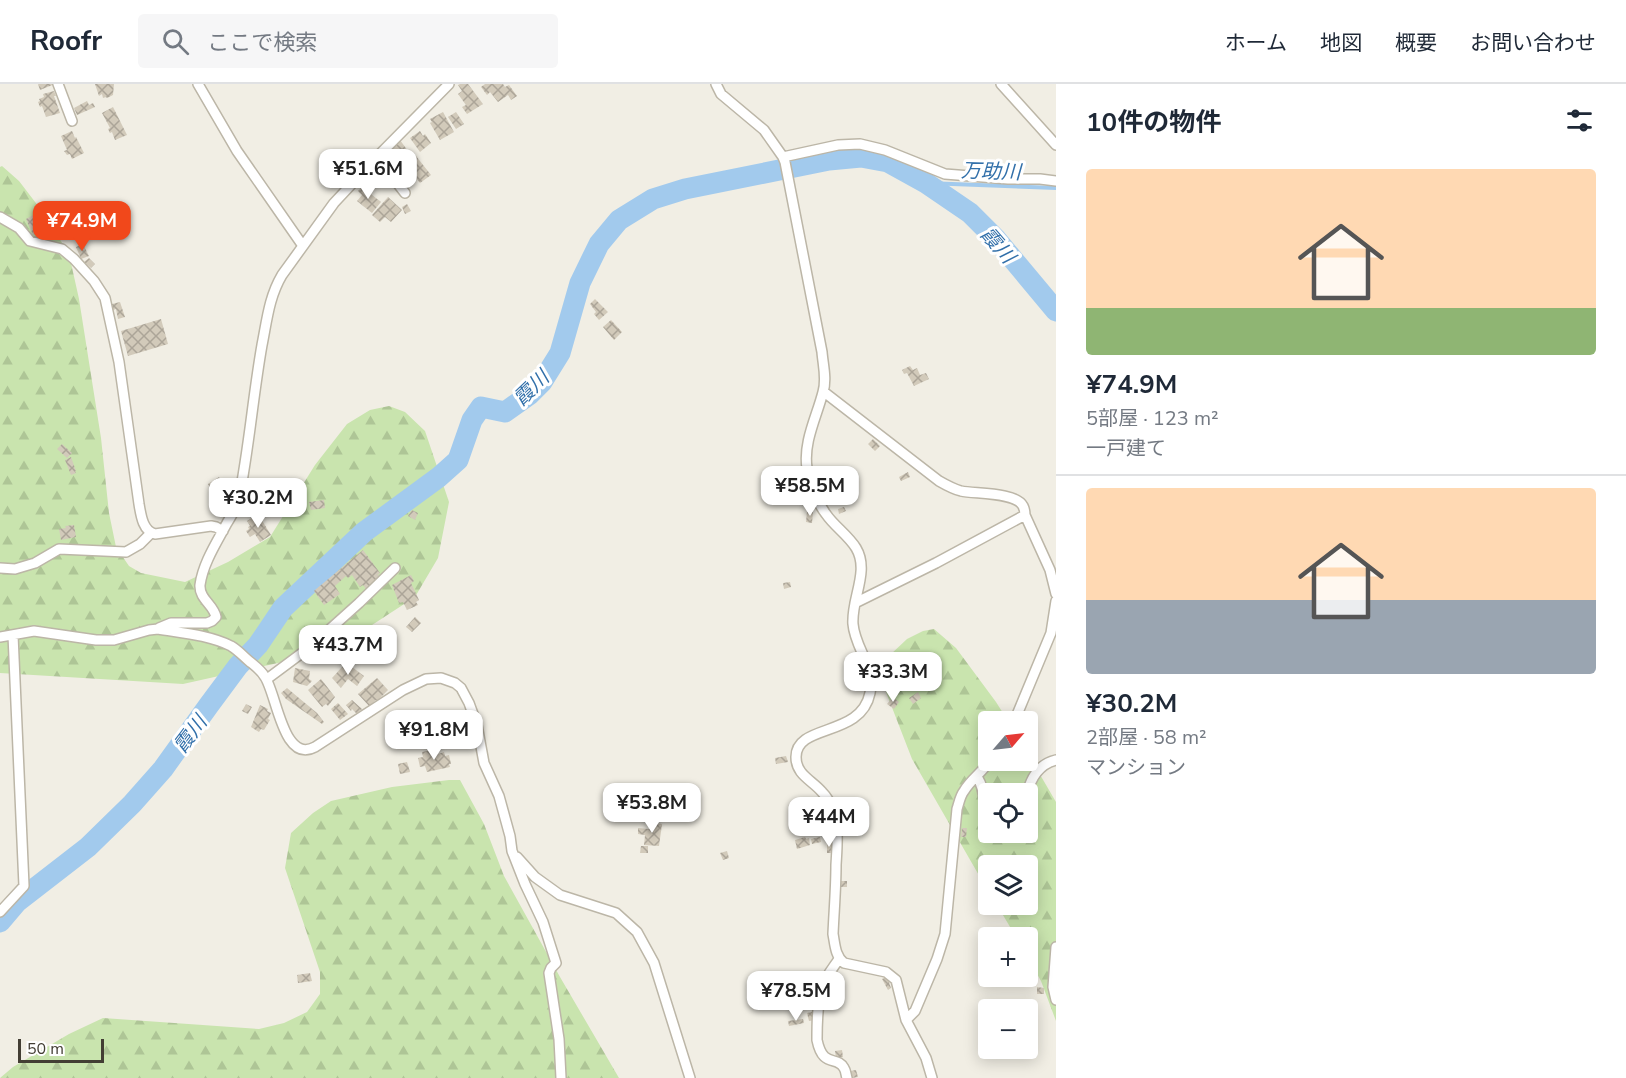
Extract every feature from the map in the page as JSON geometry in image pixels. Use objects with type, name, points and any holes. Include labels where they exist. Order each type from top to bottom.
[{"type":"street","points":[[58,84],[72,121]]},
{"type":"street","points":[[198,84],[237,151],[303,246]]},
{"type":"street","points":[[0,637],[34,632],[114,640],[171,623],[207,623],[214,619],[215,613],[201,594],[200,586],[203,572],[213,549],[238,502],[259,362],[270,298],[275,286],[334,202],[449,84]]},
{"type":"street","points":[[716,84],[721,94],[764,130],[784,160],[822,352],[825,380],[824,392],[813,423],[807,450],[808,469],[822,508],[856,548],[860,557],[861,568],[853,622],[872,676],[870,694],[862,711],[845,724],[807,738],[801,743],[796,753],[799,770],[830,802],[837,826],[833,934],[839,959],[844,963],[880,970],[892,975],[896,980],[906,1020],[926,1058],[932,1078]]},
{"type":"street","points":[[1001,84],[1056,145]]},
{"type":"street","points":[[784,160],[838,145],[860,144],[885,150],[945,174],[1056,181]]},
{"type":"street","points":[[377,157],[405,193]]},
{"type":"street","points":[[0,217],[20,228],[30,241],[62,249],[94,281],[105,298],[119,362],[138,504],[147,530],[155,534],[211,526],[223,531]]},
{"type":"street","points":[[824,392],[939,481],[958,490],[1006,496],[1019,501],[1024,507],[1025,515],[1050,570],[1056,594]]},
{"type":"street","points":[[855,603],[936,564],[1025,515]]},
{"type":"street","points":[[0,568],[15,569],[35,563],[59,549],[126,552],[140,544],[150,533]]},
{"type":"street","points":[[267,679],[310,647],[395,568]]},
{"type":"street","points":[[1019,711],[1051,633],[1056,601]]},
{"type":"street","points":[[158,628],[214,640],[233,647],[241,653],[267,679],[285,732],[293,745],[303,750],[309,750],[323,742],[403,690],[426,679],[441,678],[455,683],[465,694],[477,725],[484,763],[499,796],[512,851],[543,922],[556,963],[549,973],[559,1039],[561,1078]]},
{"type":"street","points":[[0,912],[24,886],[13,635]]},
{"type":"street","points":[[1031,783],[1039,768],[1056,760]]},
{"type":"street","points":[[906,1020],[915,1011],[943,943],[948,915],[957,809],[964,790],[981,771]]},
{"type":"street","points":[[976,777],[980,783]]},
{"type":"street","points":[[512,851],[535,878],[560,895],[616,914],[637,932],[654,963],[690,1078]]},
{"type":"street","points":[[1056,947],[1053,987],[1056,1000]]},
{"type":"street","points":[[839,959],[822,988],[817,1041],[824,1057],[842,1065],[847,1078]]},
{"type":"green space","points":[[2,166],[19,181],[42,211],[69,254],[79,299],[101,438],[109,513],[116,547],[129,566],[141,573],[185,582],[228,562],[270,537],[315,465],[347,424],[370,410],[389,406],[405,412],[425,431],[449,502],[438,558],[415,597],[372,625],[287,661],[183,684],[0,673],[0,167]]},
{"type":"green space","points":[[934,629],[956,648],[1002,711],[978,711],[978,771],[1038,771],[1056,802],[1056,1021],[1038,976],[1038,927],[1010,927],[1003,915],[1038,915],[1038,855],[978,855],[978,874],[912,759],[886,692],[885,666],[890,655],[907,639],[923,631]]},
{"type":"green space","points":[[460,780],[484,824],[504,876],[619,1078],[0,1078],[13,1067],[69,1034],[103,1018],[259,1029],[284,1023],[307,1012],[320,994],[320,972],[285,868],[291,833],[313,813],[331,801],[392,787]]},
{"type":"building","points":[[38,84],[55,84],[40,90]]},
{"type":"building","points":[[95,84],[114,84],[113,95],[107,98],[103,98],[102,94],[99,96]]},
{"type":"building","points":[[468,84],[483,104],[467,114],[462,107],[466,105],[458,94],[462,91],[458,85]]},
{"type":"building","points":[[485,84],[503,84],[505,87],[509,85],[517,96],[511,100],[508,95],[498,102],[490,92],[487,95],[481,87]]},
{"type":"building","points":[[54,91],[60,113],[46,117],[38,102],[44,97],[43,94]]},
{"type":"building","points":[[87,101],[89,105],[93,103],[95,107],[77,115],[74,108]]},
{"type":"building","points":[[113,107],[127,135],[115,140],[102,113]]},
{"type":"building","points":[[443,112],[454,132],[440,140],[430,119]]},
{"type":"building","points":[[456,112],[464,124],[456,129],[448,117]]},
{"type":"building","points":[[72,131],[84,153],[72,159],[70,154],[67,155],[64,151],[67,150],[61,136]]},
{"type":"building","points":[[420,131],[431,143],[420,152],[410,138]]},
{"type":"building","points":[[400,140],[413,158],[416,156],[431,175],[420,183],[402,166],[389,148]]},
{"type":"building","points":[[375,168],[383,175],[374,186],[366,179]]},
{"type":"building","points":[[362,187],[381,202],[372,213],[357,201],[362,195],[358,191]]},
{"type":"building","points":[[388,197],[402,210],[391,222],[385,217],[380,222],[372,215]]},
{"type":"building","points":[[407,204],[411,211],[405,214],[402,207]]},
{"type":"building","points":[[52,206],[62,228],[52,233],[42,211]]},
{"type":"building","points":[[39,212],[47,229],[40,234],[39,232],[33,235],[26,219]]},
{"type":"building","points":[[83,244],[89,256],[81,259],[76,247]]},
{"type":"building","points":[[89,258],[95,264],[91,268],[84,262]]},
{"type":"building","points":[[595,299],[608,312],[599,320],[590,304]]},
{"type":"building","points":[[120,302],[125,317],[118,319],[116,309],[113,310],[112,304]]},
{"type":"building","points":[[161,319],[168,344],[128,356],[121,331]]},
{"type":"building","points":[[611,320],[622,332],[614,340],[603,327]]},
{"type":"building","points":[[910,366],[913,370],[917,368],[920,375],[926,373],[929,379],[914,386],[907,373],[904,374],[902,370]]},
{"type":"building","points":[[873,439],[880,446],[875,451],[868,444]]},
{"type":"building","points":[[62,444],[72,453],[67,458],[57,449]]},
{"type":"building","points":[[71,457],[76,473],[71,475],[65,460]]},
{"type":"building","points":[[908,472],[910,477],[901,481],[899,477]]},
{"type":"building","points":[[219,477],[231,492],[229,493],[232,498],[223,503],[221,500],[218,502],[208,484]]},
{"type":"building","points":[[840,483],[846,496],[834,502],[828,490]]},
{"type":"building","points":[[324,500],[325,508],[311,510],[309,502]]},
{"type":"building","points":[[844,507],[846,511],[839,514],[838,509]]},
{"type":"building","points":[[412,510],[418,513],[415,520],[408,516]]},
{"type":"building","points":[[807,512],[813,512],[812,523],[806,522]]},
{"type":"building","points":[[258,514],[271,535],[260,542],[255,534],[250,537],[246,531],[250,526],[247,521]]},
{"type":"building","points":[[74,525],[76,537],[61,540],[59,529]]},
{"type":"building","points":[[363,550],[380,573],[378,575],[380,577],[366,589],[363,585],[360,587],[352,575],[348,578],[346,576],[335,586],[340,594],[324,605],[314,591]]},
{"type":"building","points":[[411,575],[414,581],[411,583],[419,600],[416,602],[418,605],[407,610],[403,602],[399,603],[392,585]]},
{"type":"building","points":[[790,582],[791,587],[784,589],[783,583]]},
{"type":"building","points":[[415,617],[421,623],[412,632],[406,627]]},
{"type":"building","points":[[348,664],[364,676],[357,686],[348,679],[341,688],[332,678],[344,665]]},
{"type":"building","points":[[295,668],[310,671],[309,679],[312,681],[307,686],[293,682]]},
{"type":"building","points":[[377,678],[388,690],[369,706],[358,694]]},
{"type":"building","points":[[321,679],[335,697],[328,706],[326,704],[322,707],[308,690]]},
{"type":"building","points":[[287,688],[317,713],[324,722],[322,724],[286,699],[281,693]]},
{"type":"building","points":[[918,692],[921,698],[913,704],[909,698]]},
{"type":"building","points":[[893,697],[899,702],[894,709],[887,704]]},
{"type":"building","points":[[352,700],[362,709],[357,714],[346,705]]},
{"type":"building","points":[[338,703],[348,714],[340,720],[331,709]]},
{"type":"building","points":[[246,704],[252,707],[248,714],[242,711]]},
{"type":"building","points":[[260,705],[271,713],[264,730],[261,729],[259,732],[251,727]]},
{"type":"building","points":[[437,749],[438,754],[444,752],[445,756],[449,755],[450,767],[427,772],[425,766],[420,767],[418,758],[423,757],[422,752]]},
{"type":"building","points":[[786,756],[788,762],[776,764],[775,758]]},
{"type":"building","points":[[407,762],[410,772],[400,774],[398,764]]},
{"type":"building","points":[[649,822],[662,824],[659,846],[644,845],[645,835],[638,834],[638,828],[649,829]]},
{"type":"building","points":[[962,828],[967,828],[966,837],[961,837]]},
{"type":"building","points":[[820,837],[821,842],[812,844],[811,839]]},
{"type":"building","points":[[809,838],[810,845],[797,849],[795,840]]},
{"type":"building","points":[[827,843],[831,843],[831,853],[827,853]]},
{"type":"building","points":[[641,846],[648,846],[648,853],[640,853]]},
{"type":"building","points":[[727,851],[729,858],[723,860],[720,853]]},
{"type":"building","points":[[841,881],[847,881],[847,887],[841,887]]},
{"type":"building","points":[[310,973],[312,981],[298,983],[297,975]]},
{"type":"building","points":[[887,977],[891,988],[888,990],[882,979]]},
{"type":"building","points":[[1037,987],[1044,988],[1044,994],[1037,994]]},
{"type":"building","points":[[816,1011],[817,1020],[809,1021],[807,1013]]},
{"type":"building","points":[[803,1019],[804,1023],[789,1026],[788,1021]]},
{"type":"building","points":[[842,1050],[843,1057],[836,1058],[835,1051]]},
{"type":"building","points":[[856,1070],[858,1077],[852,1078],[850,1071]]},
{"type":"waterway","name":"霞川","points":[[0,922],[17,902],[88,847],[132,804],[163,769],[238,666],[258,645],[283,608],[364,532],[439,477],[458,460],[472,420],[481,407],[505,412],[529,395],[542,382],[560,353],[580,283],[599,244],[619,220],[653,199],[685,189],[829,160],[861,157],[888,162],[926,183],[970,213],[996,239],[1056,311]]},
{"type":"waterway","name":"万助川","points":[[926,183],[1056,188]]}]
